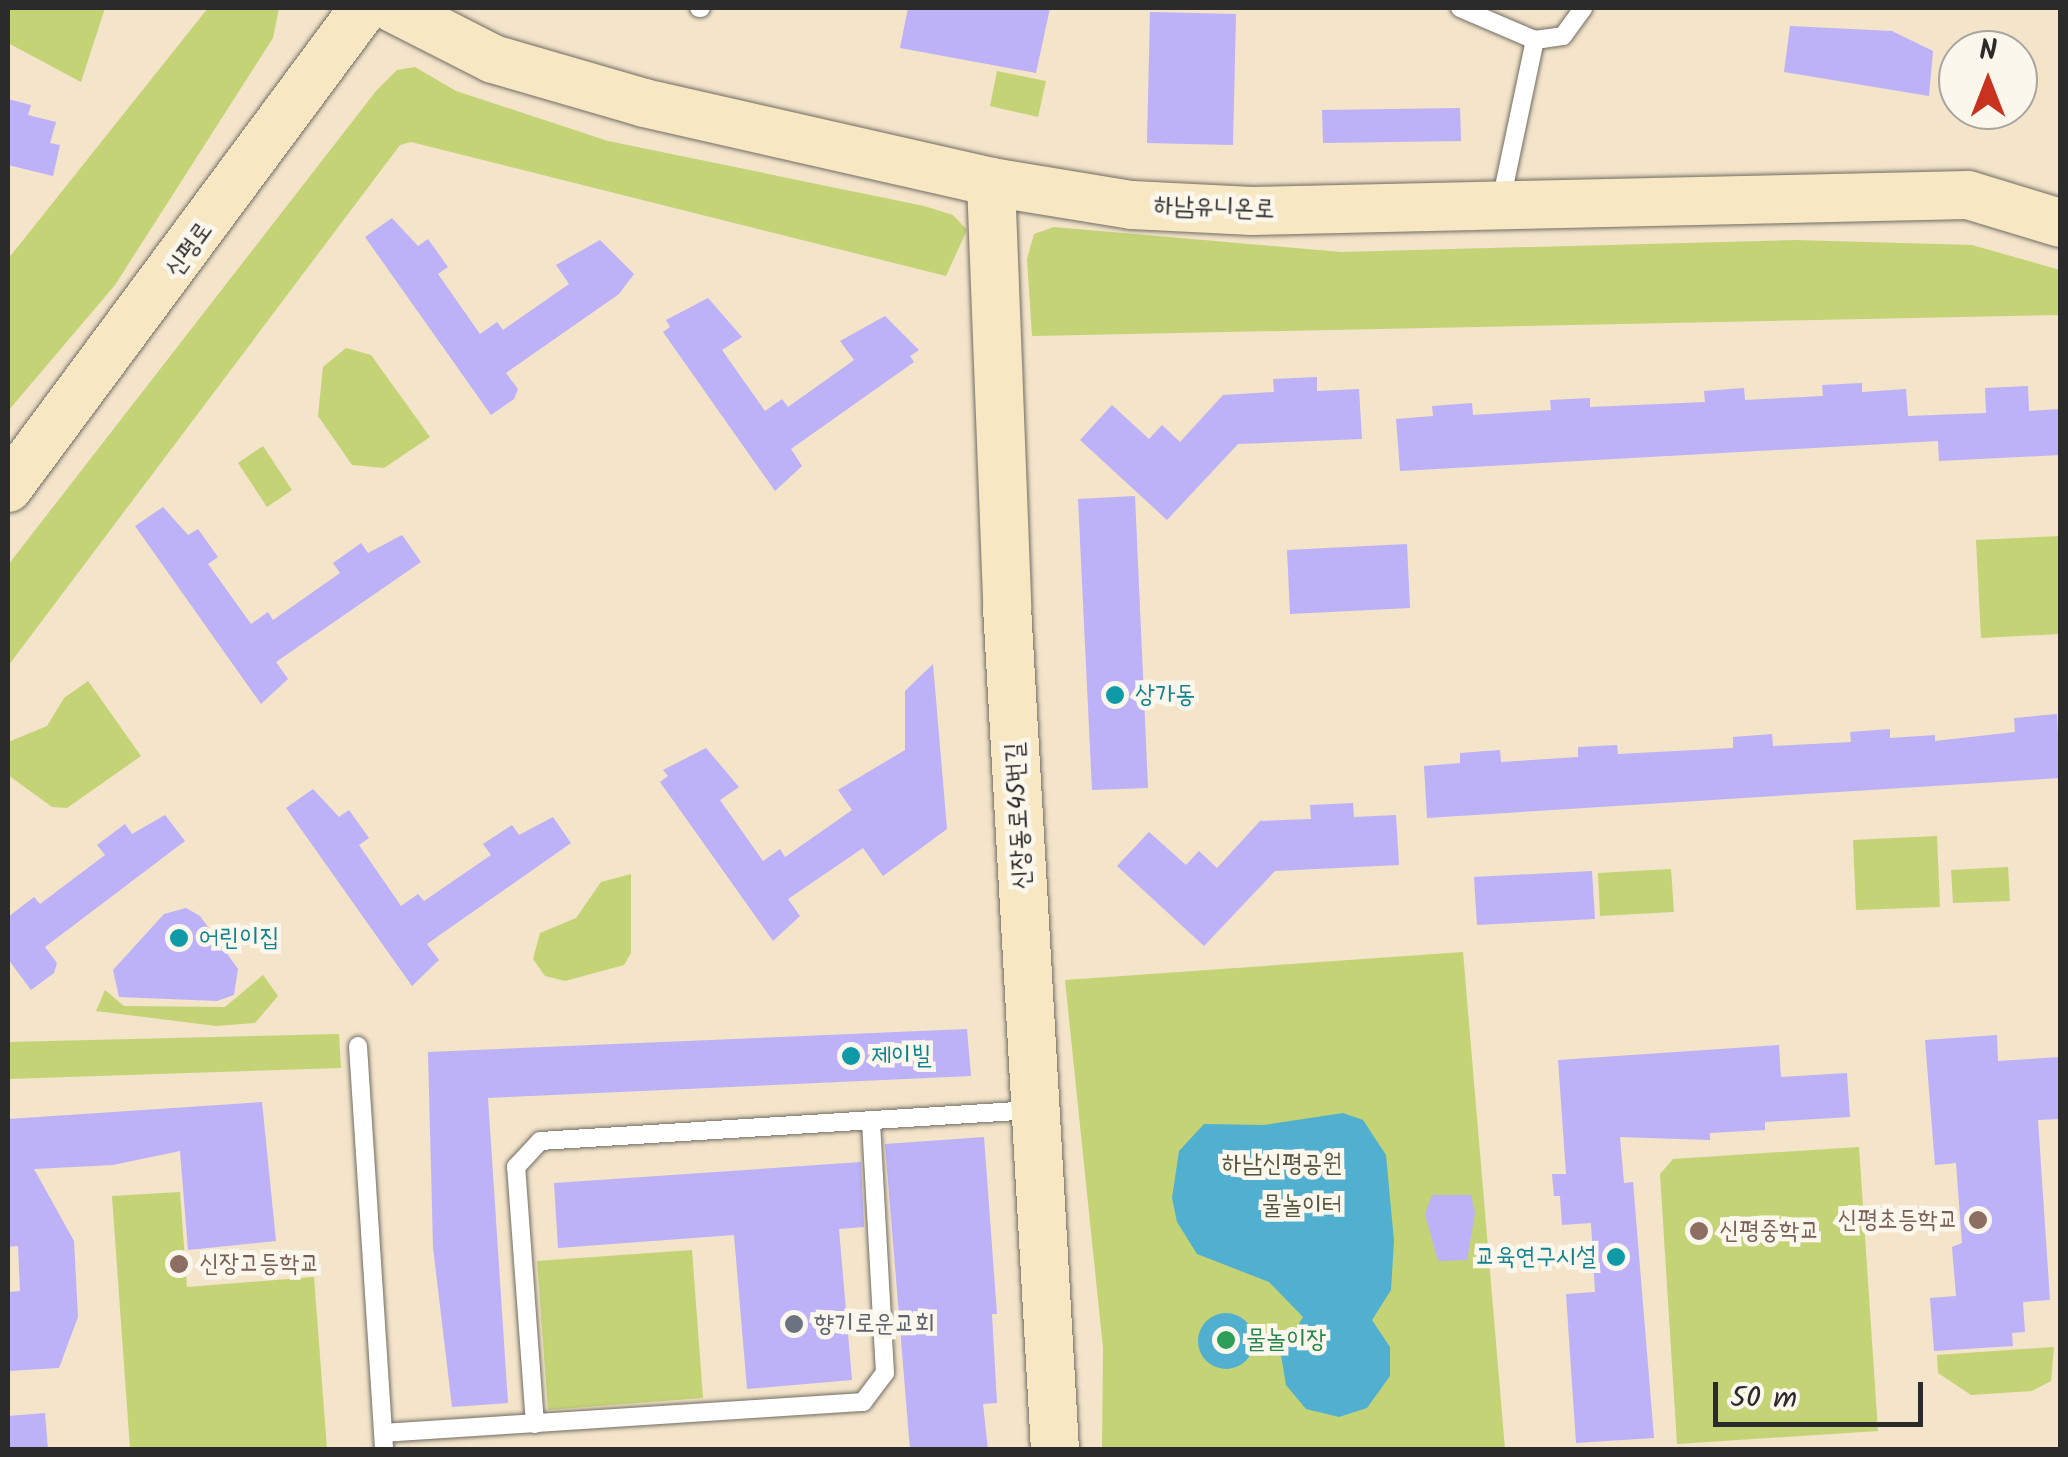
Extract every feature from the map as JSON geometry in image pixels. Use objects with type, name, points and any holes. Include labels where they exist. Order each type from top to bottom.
[{"type":"main road","name":"신평로","points":[[8,488],[364,8]]},
{"type":"main road","name":"하남유니온로","points":[[393,8],[493,59],[644,103],[991,182],[1132,205],[1252,211],[1501,202],[1968,195],[2060,223]]},
{"type":"main road","name":"신장동로45번길","points":[[991,182],[1055,1450]]},
{"type":"lane","points":[[1460,8],[1536,40],[1563,36],[1583,8]]},
{"type":"lane","points":[[1501,202],[1536,40]]},
{"type":"lane","points":[[358,1046],[383,1441],[535,1424],[863,1402],[885,1372],[872,1124]]},
{"type":"lane","points":[[535,1424],[516,1166],[540,1141],[872,1124],[1035,1110]]},
{"type":"green space","points":[[8,8],[105,8],[81,82],[8,43]]},
{"type":"green space","points":[[208,8],[279,8],[273,38],[115,285],[8,411],[8,259]]},
{"type":"green space","points":[[415,67],[456,91],[608,141],[924,206],[953,215],[967,230],[946,276],[411,142],[400,145],[8,666],[8,565],[376,91],[397,70]]},
{"type":"green space","points":[[997,71],[1046,81],[1038,117],[990,106]]},
{"type":"green space","points":[[1054,227],[1341,252],[1795,240],[1972,245],[2060,270],[2060,315],[1032,336],[1027,259],[1034,234]]},
{"type":"green space","points":[[346,348],[371,355],[430,437],[384,468],[352,465],[318,416],[323,367]]},
{"type":"green space","points":[[263,446],[292,490],[267,507],[238,463]]},
{"type":"green space","points":[[2060,536],[2060,634],[1981,638],[1976,540]]},
{"type":"green space","points":[[88,681],[141,756],[67,808],[52,807],[8,775],[8,742],[47,726],[64,698]]},
{"type":"green space","points":[[1937,836],[1940,907],[1856,910],[1853,840]]},
{"type":"green space","points":[[2008,867],[2010,901],[1953,903],[1951,870]]},
{"type":"green space","points":[[1671,869],[1674,912],[1600,916],[1598,873]]},
{"type":"green space","points":[[631,874],[631,953],[624,965],[565,981],[545,976],[533,959],[540,933],[576,918],[601,882]]},
{"type":"green space","name":"하남신평공원","points":[[1463,952],[1505,1449],[1102,1449],[1103,1348],[1065,980]]},
{"type":"green space","points":[[263,975],[278,996],[255,1023],[216,1026],[96,1011],[105,990],[124,1006],[225,1007]]},
{"type":"green space","points":[[339,1034],[341,1068],[8,1079],[8,1042]]},
{"type":"green space","points":[[1859,1147],[1878,1431],[1677,1444],[1660,1174],[1673,1159]]},
{"type":"green space","points":[[180,1192],[187,1287],[314,1277],[327,1449],[130,1449],[112,1196]]},
{"type":"green space","points":[[692,1250],[703,1398],[548,1410],[537,1261]]},
{"type":"green space","points":[[2054,1347],[2051,1381],[2032,1391],[1971,1395],[1938,1373],[1937,1355]]},
{"type":"water","name":"물놀이터","points":[[1343,1113],[1363,1120],[1386,1155],[1394,1241],[1391,1290],[1372,1320],[1390,1347],[1390,1376],[1367,1408],[1339,1417],[1306,1409],[1286,1385],[1281,1355],[1303,1317],[1269,1282],[1197,1254],[1177,1222],[1172,1198],[1179,1151],[1204,1124],[1264,1125]]},
{"type":"water","name":"물놀이장","points":[[1226,1313],[1246,1321],[1254,1341],[1246,1361],[1226,1369],[1206,1361],[1198,1341],[1206,1321]]},
{"type":"building","points":[[908,8],[1050,8],[1036,73],[900,48]]},
{"type":"building","points":[[1150,12],[1236,14],[1233,145],[1147,143]]},
{"type":"building","points":[[1790,26],[1892,31],[1933,51],[1929,96],[1784,72]]},
{"type":"building","points":[[8,99],[31,105],[28,115],[56,122],[50,143],[60,145],[53,176],[8,165]]},
{"type":"building","points":[[1460,108],[1461,141],[1323,143],[1322,110]]},
{"type":"building","points":[[392,218],[418,246],[428,239],[448,267],[438,274],[480,334],[497,322],[503,330],[569,284],[556,265],[600,240],[634,274],[619,294],[506,373],[518,389],[514,399],[491,415],[365,237]]},
{"type":"building","points":[[708,298],[742,337],[722,350],[765,411],[782,399],[788,407],[854,360],[840,341],[885,316],[919,350],[910,356],[914,362],[791,449],[802,466],[775,491],[663,332],[670,327],[666,320]]},
{"type":"building","points":[[1317,377],[1317,391],[1359,389],[1362,439],[1238,444],[1167,520],[1080,440],[1112,405],[1149,439],[1162,425],[1180,442],[1223,395],[1274,392],[1273,379]]},
{"type":"building","points":[[1862,383],[1862,392],[1906,389],[1908,416],[1986,413],[1985,388],[2028,386],[2029,411],[2060,409],[2060,455],[1939,461],[1938,441],[1400,471],[1396,419],[1433,416],[1432,406],[1472,403],[1473,415],[1551,410],[1550,400],[1590,398],[1590,407],[1705,402],[1704,391],[1744,388],[1745,400],[1823,396],[1822,385]]},
{"type":"building","name":"상가동","points":[[1135,496],[1148,788],[1092,790],[1078,499]]},
{"type":"building","points":[[163,507],[188,535],[198,529],[218,557],[208,564],[251,624],[268,612],[273,620],[340,573],[333,563],[361,543],[368,553],[402,535],[421,562],[276,662],[288,679],[261,704],[135,526]]},
{"type":"building","points":[[1407,544],[1410,608],[1290,614],[1287,550]]},
{"type":"building","points":[[933,664],[947,829],[883,876],[863,848],[788,899],[800,916],[773,941],[660,782],[668,776],[663,770],[706,748],[739,787],[720,800],[763,861],[780,849],[785,857],[852,810],[838,790],[905,750],[905,691]]},
{"type":"building","points":[[2057,714],[2060,778],[1427,818],[1424,766],[1460,763],[1460,753],[1500,750],[1501,762],[1578,757],[1578,747],[1617,745],[1618,754],[1733,748],[1733,737],[1772,734],[1773,746],[1851,742],[1850,732],[1890,729],[1890,738],[1935,735],[1935,741],[2015,732],[2014,718]]},
{"type":"building","points":[[313,789],[339,817],[349,810],[369,838],[359,845],[401,906],[418,894],[424,901],[491,855],[483,844],[512,825],[519,835],[553,817],[571,843],[427,944],[439,960],[412,986],[286,808]]},
{"type":"building","points":[[1353,803],[1354,817],[1396,815],[1399,865],[1275,871],[1204,946],[1117,866],[1149,832],[1186,865],[1199,851],[1217,868],[1260,821],[1311,819],[1310,805]]},
{"type":"building","points":[[165,815],[185,841],[45,947],[57,963],[54,973],[31,990],[8,959],[8,917],[34,897],[40,904],[105,855],[97,845],[125,824],[132,834]]},
{"type":"building","points":[[1592,871],[1595,919],[1477,925],[1474,877]]},
{"type":"building","name":"어린이집","points":[[186,908],[200,916],[238,969],[234,995],[217,1001],[119,997],[113,970],[164,914]]},
{"type":"building","points":[[967,1029],[971,1076],[488,1098],[508,1403],[452,1407],[433,1247],[428,1052]]},
{"type":"building","points":[[1997,1035],[1998,1061],[2060,1057],[2060,1119],[2038,1120],[2050,1300],[2023,1302],[2025,1332],[2012,1333],[2013,1346],[1934,1351],[1930,1298],[1956,1296],[1952,1247],[1962,1243],[1956,1163],[1935,1165],[1925,1040]]},
{"type":"building","name":"교육연구시설","points":[[1779,1045],[1781,1077],[1847,1073],[1850,1117],[1765,1122],[1765,1130],[1710,1133],[1710,1140],[1620,1137],[1624,1183],[1633,1182],[1654,1438],[1576,1443],[1566,1294],[1595,1292],[1591,1223],[1562,1225],[1560,1196],[1554,1196],[1552,1174],[1566,1174],[1558,1060]]},
{"type":"building","points":[[262,1102],[276,1241],[188,1250],[180,1151],[113,1165],[34,1169],[74,1241],[78,1317],[59,1368],[8,1371],[8,1292],[20,1291],[18,1246],[8,1247],[8,1119]]},
{"type":"building","points":[[984,1137],[997,1314],[992,1314],[997,1403],[983,1404],[988,1450],[910,1450],[885,1144]]},
{"type":"building","points":[[861,1162],[864,1227],[839,1229],[852,1380],[747,1389],[734,1235],[558,1248],[554,1183]]},
{"type":"building","points":[[1432,1195],[1471,1195],[1475,1213],[1467,1260],[1438,1261],[1425,1214]]},
{"type":"building","points":[[45,1413],[48,1450],[8,1450],[8,1416]]},
{"type":"place","name":"상가동","points":[[1115,695]]},
{"type":"place","name":"어린이집","points":[[179,938]]},
{"type":"place","name":"제이빌","points":[[851,1056]]},
{"type":"place","name":"신평초등학교","points":[[1978,1220]]},
{"type":"place","name":"신평중학교","points":[[1699,1231]]},
{"type":"place","name":"교육연구시설","points":[[1616,1257]]},
{"type":"place","name":"신장고등학교","points":[[179,1264]]},
{"type":"place","name":"향기로운교회","points":[[794,1324]]},
{"type":"place","name":"물놀이장","points":[[1226,1340]]}]
